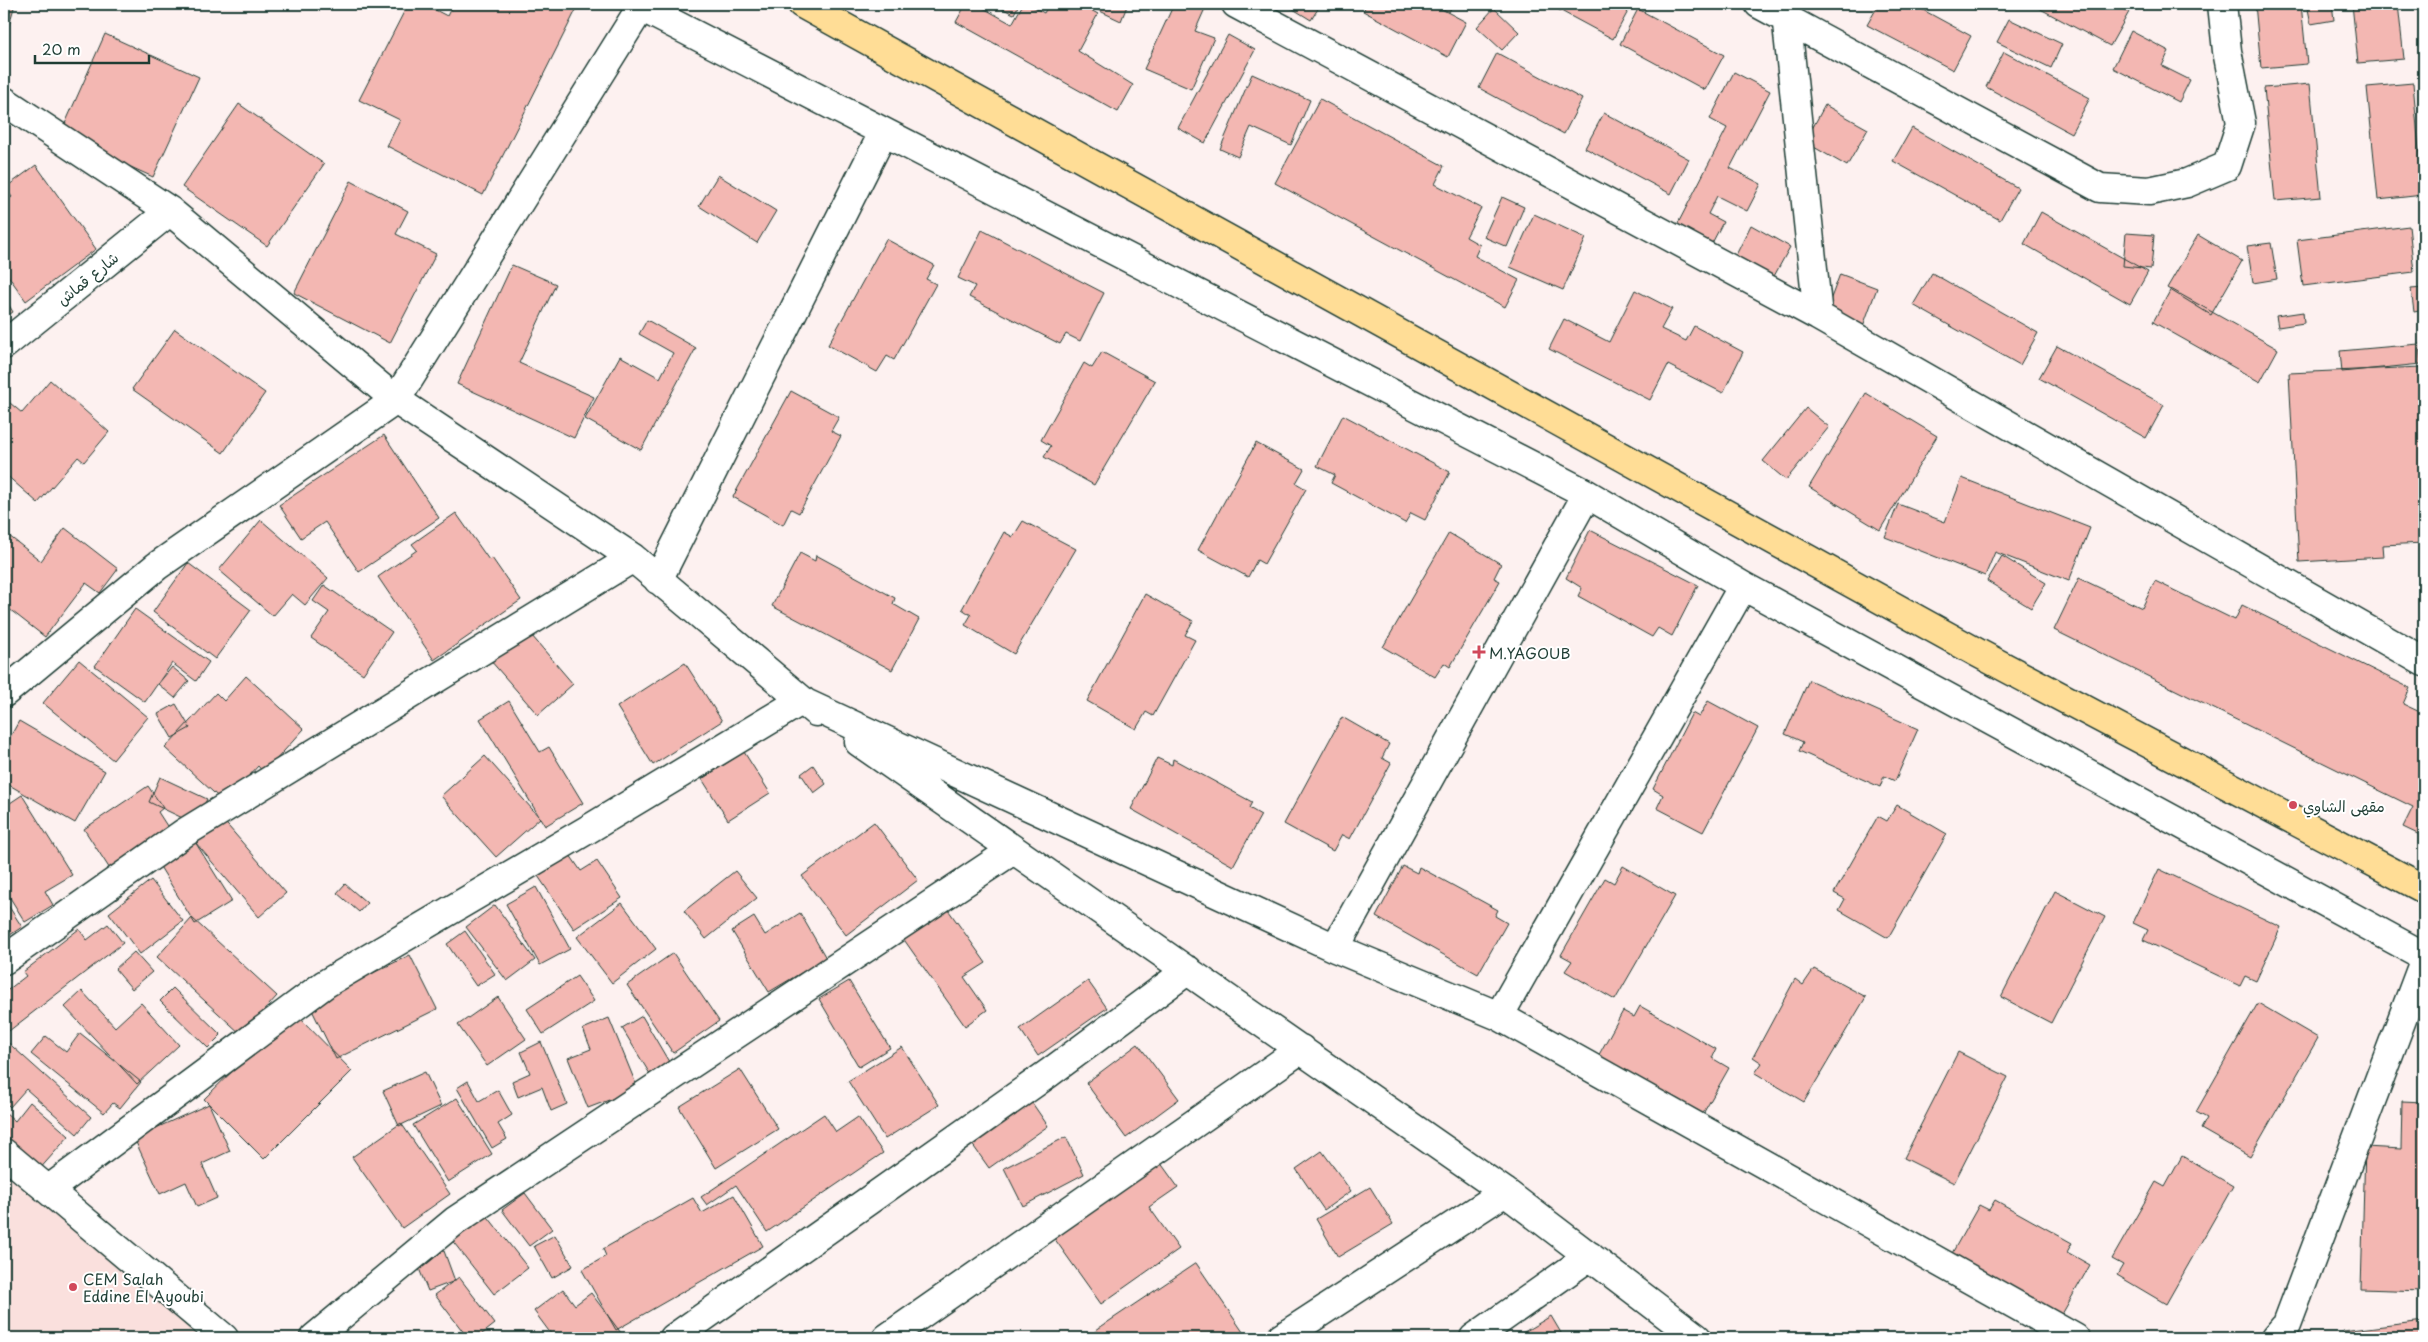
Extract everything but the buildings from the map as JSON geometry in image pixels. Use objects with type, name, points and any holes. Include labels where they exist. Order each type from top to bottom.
[{"type":"main road","points":[[802,4],[1978,653],[2424,889]]},
{"type":"street","points":[[1236,4],[1818,316],[2424,662]]},
{"type":"street","points":[[1759,4],[1786,11],[2100,188],[2149,191],[2187,183],[2227,166],[2241,123],[2227,51],[2222,4]]},
{"type":"street","points":[[4,693],[157,566],[396,400],[642,5],[883,133],[1587,494],[1742,586],[2424,956]]},
{"type":"street","points":[[1786,11],[1818,316]]},
{"type":"street","points":[[4,101],[170,211],[396,400],[633,558],[801,701],[1504,1192],[1697,1338]]},
{"type":"street","points":[[658,580],[883,133]]},
{"type":"street","name":"شارع قماش","points":[[4,345],[170,211]]},
{"type":"street","points":[[1335,948],[1587,494]]},
{"type":"street","points":[[4,960],[184,833],[633,558]]},
{"type":"street","points":[[1499,1016],[1742,586]]},
{"type":"street","points":[[801,701],[1335,948],[1499,1016],[2076,1338]]},
{"type":"street","points":[[48,1190],[325,984],[587,830],[801,701]]},
{"type":"street","points":[[314,1338],[455,1221],[1013,850]]},
{"type":"street","points":[[2275,1338],[2287,1324],[2424,961]]},
{"type":"street","points":[[674,1338],[1016,1096],[1188,970]]},
{"type":"street","points":[[887,1338],[1301,1049]]},
{"type":"street","points":[[4,1153],[224,1338]]},
{"type":"street","points":[[1282,1338],[1504,1192]]},
{"type":"street","points":[[1474,1338],[1590,1256]]},
{"type":"shaded area","name":"CEM Salah Eddine El Ayoubi","points":[[4,1169],[47,1203],[202,1338],[4,1338]]},
{"type":"place","name":"M.YAGOUB","points":[[1479,652]]},
{"type":"place","name":"مقهى الشاوي","points":[[2293,805]]},
{"type":"place","name":"CEM Salah Eddine El Ayoubi","points":[[73,1287]]}]
